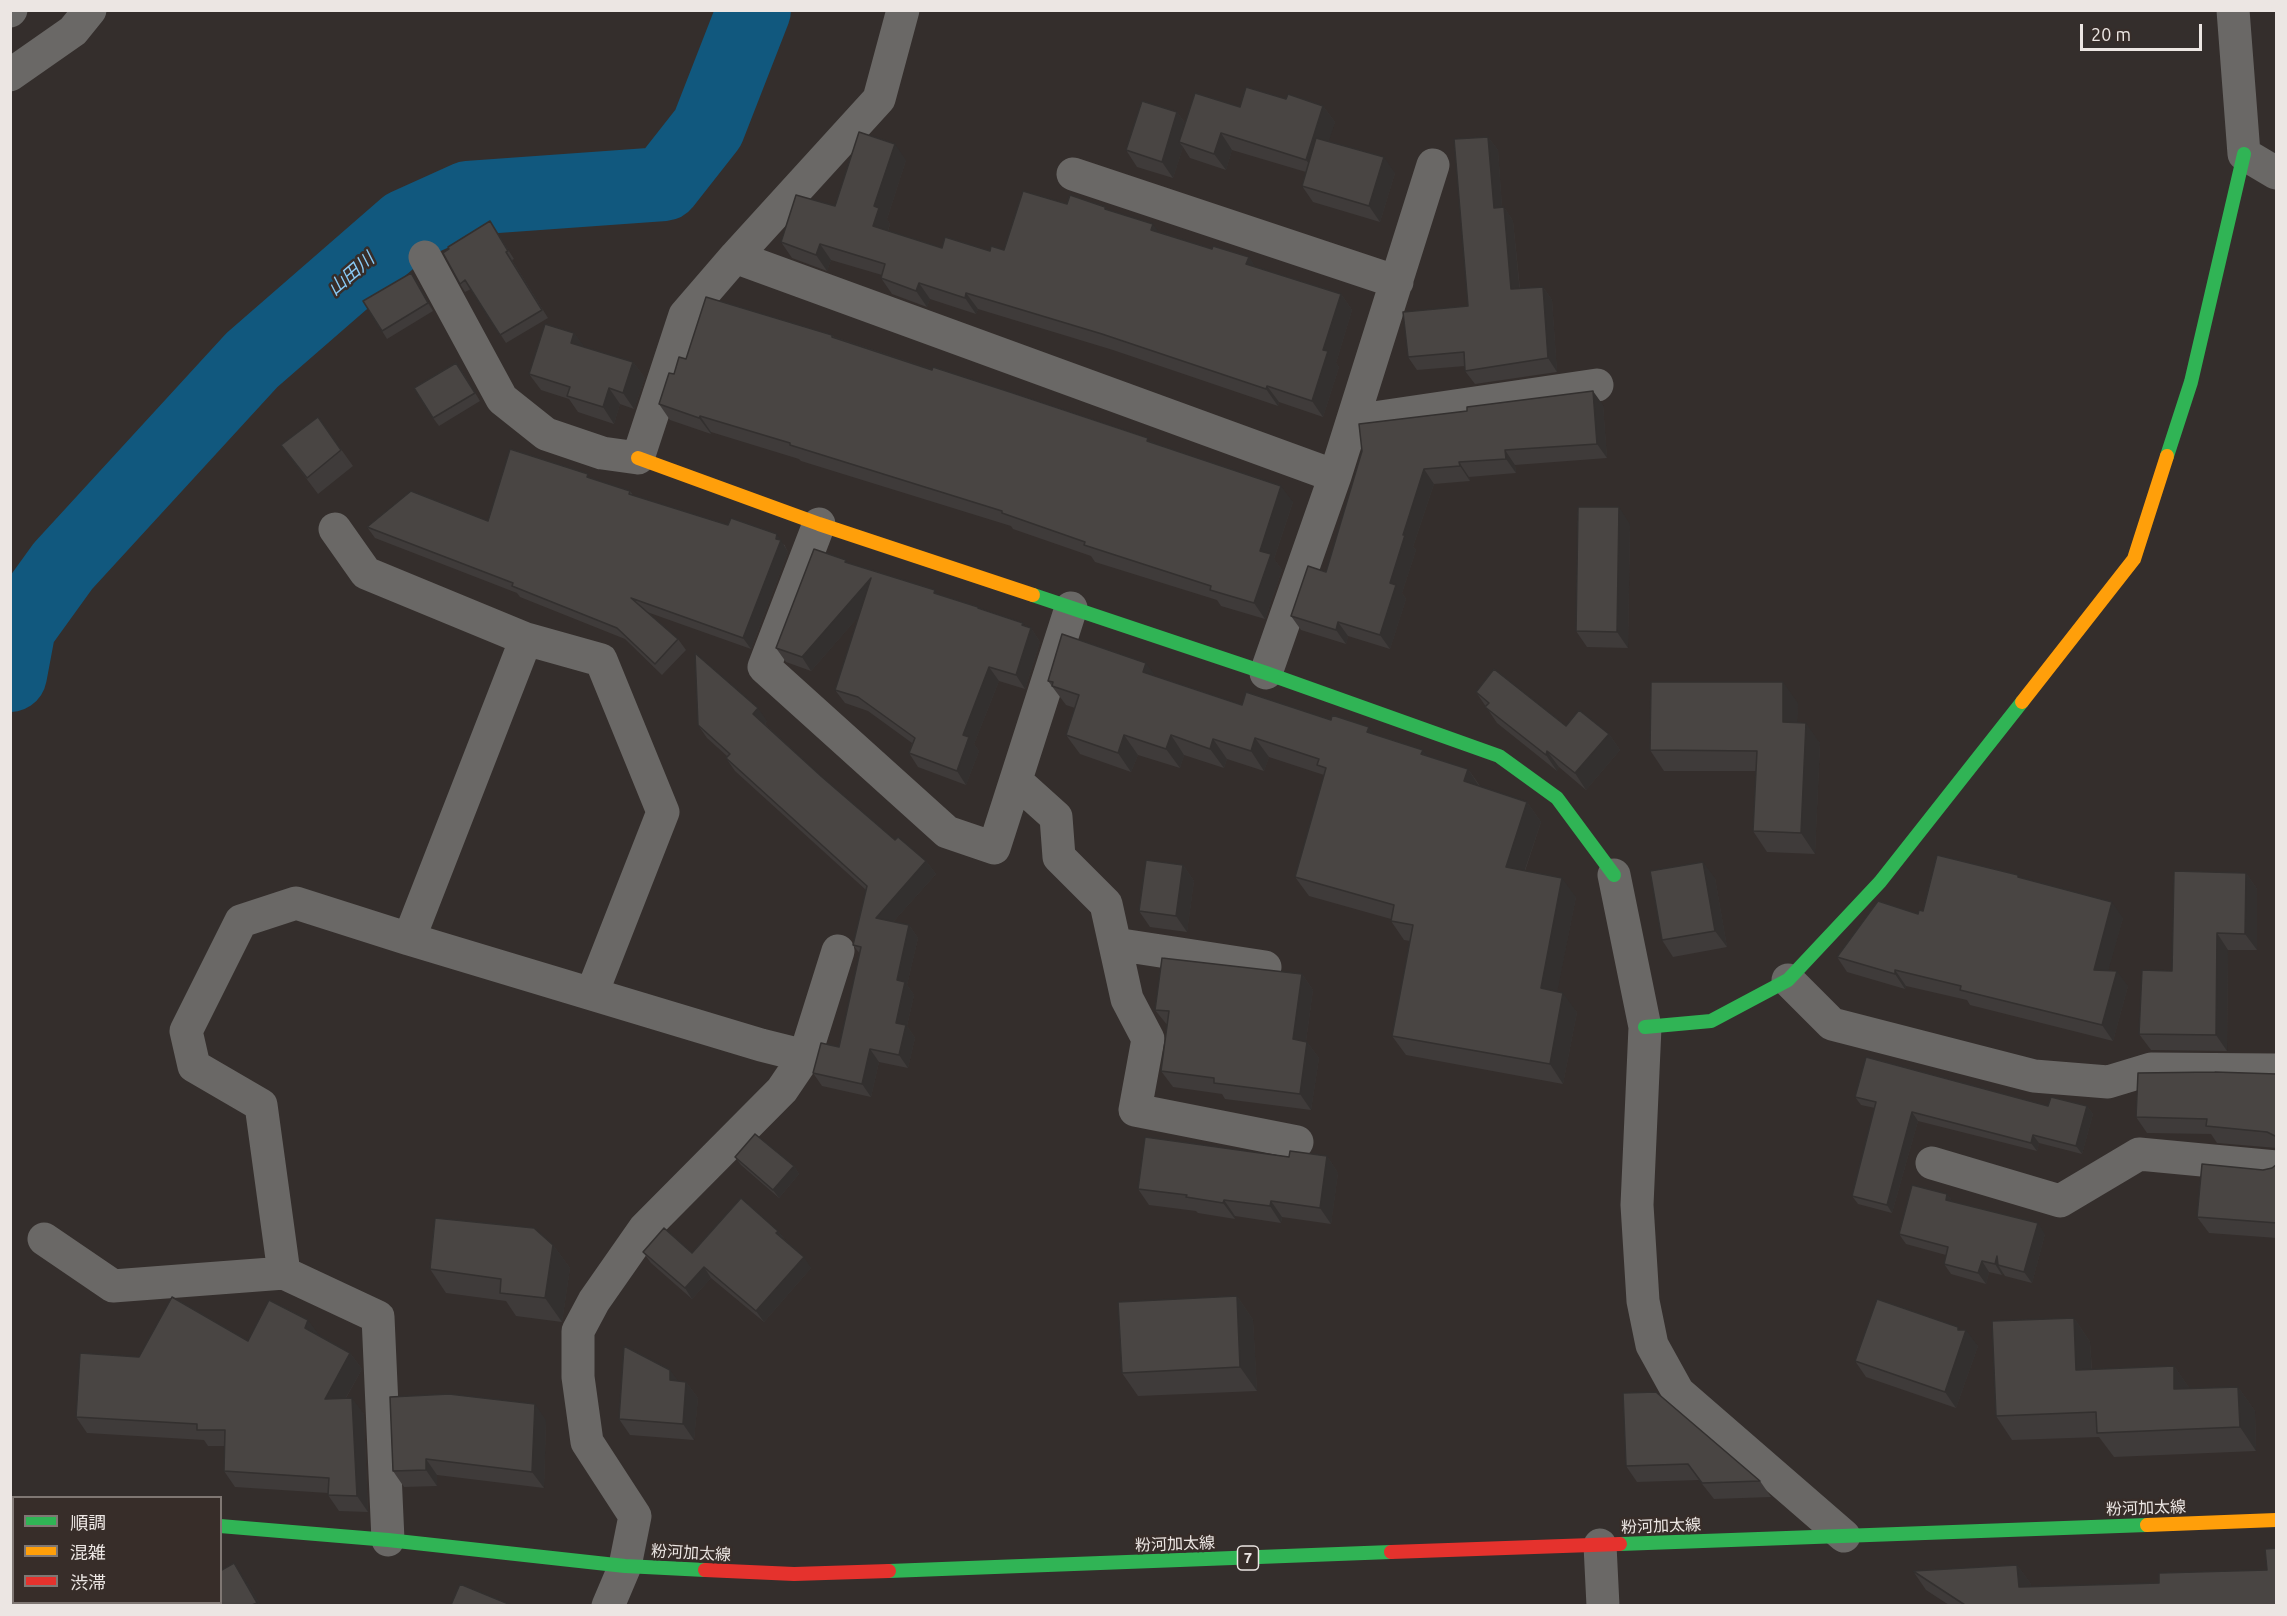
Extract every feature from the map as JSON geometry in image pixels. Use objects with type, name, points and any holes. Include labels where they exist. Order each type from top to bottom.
[{"type":"street","points":[[10,75],[73,32],[90,10]]},
{"type":"street","points":[[638,458],[685,315],[879,99],[903,10]]},
{"type":"street","points":[[1645,1027],[1711,1021],[1788,980],[1880,882],[2134,559],[2191,382],[2244,154],[2233,10]]},
{"type":"street","points":[[2244,154],[2277,172]]},
{"type":"street","points":[[1266,673],[1335,476],[1433,165]]},
{"type":"street","points":[[1073,174],[1397,282]]},
{"type":"street","points":[[425,257],[502,399],[546,434],[602,453],[638,458],[819,524],[1266,673],[1498,756],[1557,798],[1614,875],[1645,1027],[1636,1205],[1643,1301],[1652,1345],[1678,1392],[1844,1536]]},
{"type":"street","points":[[735,257],[1335,476]]},
{"type":"street","points":[[1353,421],[1597,385]]},
{"type":"street","points":[[819,524],[764,667],[946,832],[994,848],[1071,608]]},
{"type":"street","points":[[335,529],[366,573],[526,639],[601,660],[663,812],[592,993]]},
{"type":"street","points":[[409,939],[526,639]]},
{"type":"street","points":[[1016,781],[1056,817],[1059,858],[1106,904],[1127,999],[1148,1039],[1135,1110],[1297,1142]]},
{"type":"street","points":[[284,1273],[261,1105],[194,1066],[186,1031],[241,921],[296,903],[761,1045],[805,1056]]},
{"type":"street","points":[[1115,944],[1265,968]]},
{"type":"street","points":[[608,1605],[625,1566],[635,1516],[587,1442],[578,1377],[578,1330],[594,1301],[645,1228],[782,1090],[805,1056],[838,951]]},
{"type":"street","points":[[1788,980],[1832,1024],[2034,1076],[2108,1082],[2151,1069],[2277,1070]]},
{"type":"street","points":[[1932,1164],[2060,1201],[2139,1154],[2277,1167]]},
{"type":"street","points":[[44,1239],[113,1286],[284,1273],[378,1317],[388,1540]]},
{"type":"street","name":"粉河加太線","points":[[222,1526],[388,1540],[625,1566],[794,1574],[2277,1520]]},
{"type":"street","points":[[1600,1545],[1603,1605]]},
{"type":"building","points":[[1246,87],[1286,99],[1288,94],[1323,106],[1306,160],[1221,133],[1214,154],[1179,142],[1195,93],[1240,107]]},
{"type":"building","points":[[1142,101],[1177,112],[1162,162],[1126,150]]},
{"type":"building","points":[[859,132],[895,144],[874,206],[879,208],[873,226],[942,248],[945,237],[990,251],[991,246],[1004,250],[1023,191],[1067,204],[1070,195],[1153,224],[1151,230],[1212,249],[1213,246],[1249,257],[1246,264],[1341,294],[1323,350],[1328,351],[1312,401],[1267,386],[1266,389],[1102,334],[966,293],[965,298],[919,283],[916,291],[881,278],[885,264],[820,244],[816,255],[781,242],[796,195],[835,206]]},
{"type":"building","points":[[1488,137],[1494,208],[1504,207],[1511,289],[1543,287],[1548,358],[1465,371],[1464,352],[1408,357],[1403,312],[1468,306],[1454,139]]},
{"type":"building","points":[[1316,138],[1384,157],[1369,206],[1302,186]]},
{"type":"building","points":[[490,221],[508,251],[506,252],[542,310],[500,335],[465,280],[460,284],[443,253],[449,249],[448,247]]},
{"type":"building","points":[[411,273],[428,303],[382,331],[363,301]]},
{"type":"building","points":[[706,297],[832,335],[832,337],[932,370],[933,367],[1013,393],[1281,486],[1260,551],[1271,554],[1254,603],[1210,590],[1211,586],[1084,545],[1085,542],[1002,513],[1002,511],[659,404],[669,373],[674,374],[679,357],[686,359]]},
{"type":"building","points":[[545,324],[574,333],[571,343],[633,362],[623,393],[609,388],[603,407],[567,396],[570,387],[529,374]]},
{"type":"building","points":[[456,363],[475,393],[433,418],[414,388]]},
{"type":"building","points":[[1593,391],[1597,444],[1505,450],[1506,459],[1459,462],[1460,466],[1424,469],[1390,583],[1396,585],[1380,635],[1338,622],[1336,630],[1291,616],[1308,566],[1326,572],[1362,451],[1359,424],[1467,411],[1467,407]]},
{"type":"building","points":[[318,417],[341,450],[307,478],[281,445]]},
{"type":"building","points":[[510,449],[588,474],[587,477],[630,491],[629,494],[728,525],[731,518],[777,534],[776,539],[781,540],[743,638],[631,598],[678,639],[655,664],[617,628],[512,586],[513,583],[367,527],[411,491],[488,521]]},
{"type":"building","points":[[1578,507],[1619,507],[1617,632],[1576,631]]},
{"type":"building","points":[[814,549],[846,560],[845,562],[935,590],[934,593],[1023,623],[1022,625],[1031,628],[1016,675],[989,667],[963,735],[969,737],[957,771],[909,753],[915,738],[858,697],[835,690],[871,578],[802,657],[776,648]]},
{"type":"building","points":[[1062,634],[1146,663],[1143,672],[1242,705],[1246,692],[1331,720],[1332,715],[1369,727],[1367,732],[1423,750],[1421,754],[1468,769],[1464,781],[1527,802],[1506,867],[1562,878],[1541,988],[1563,993],[1550,1064],[1392,1036],[1413,925],[1391,921],[1394,905],[1295,877],[1326,768],[1317,765],[1319,759],[1255,738],[1251,751],[1213,739],[1210,749],[1171,735],[1166,749],[1124,735],[1118,753],[1066,735],[1079,695],[1052,686],[1053,682],[1048,681]]},
{"type":"building","points":[[695,653],[758,708],[753,714],[822,777],[895,840],[898,837],[926,861],[876,918],[909,925],[897,980],[905,982],[896,1023],[906,1025],[899,1055],[870,1049],[862,1084],[813,1073],[821,1043],[839,1047],[861,947],[853,945],[867,886],[726,758],[730,754],[698,725]]},
{"type":"building","points":[[1494,669],[1566,726],[1579,710],[1609,734],[1575,773],[1547,751],[1546,755],[1485,707],[1489,703],[1476,692]]},
{"type":"building","points":[[1651,682],[1783,682],[1783,722],[1806,723],[1801,833],[1753,831],[1757,751],[1650,750]]},
{"type":"building","points":[[1937,855],[2112,902],[2094,970],[2117,971],[2102,1025],[1960,990],[1961,986],[1895,970],[1895,974],[1837,957],[1878,901],[1918,914],[1919,910],[1923,911]]},
{"type":"building","points":[[1146,860],[1183,865],[1176,916],[1139,911]]},
{"type":"building","points":[[1703,862],[1715,931],[1662,940],[1650,871]]},
{"type":"building","points":[[2174,871],[2246,873],[2245,934],[2217,933],[2216,1035],[2139,1034],[2142,970],[2172,971]]},
{"type":"building","points":[[1162,958],[1302,974],[1293,1039],[1307,1042],[1300,1094],[1214,1083],[1214,1078],[1161,1071],[1169,1011],[1155,1010]]},
{"type":"building","points":[[1866,1057],[2048,1106],[2051,1097],[2087,1106],[2076,1146],[2033,1135],[2031,1143],[1912,1112],[1887,1205],[1852,1196],[1876,1102],[1855,1097]]},
{"type":"building","points":[[2138,1073],[2277,1074],[2277,1137],[2267,1132],[2206,1126],[2207,1119],[2136,1117]]},
{"type":"building","points":[[755,1134],[794,1166],[773,1190],[735,1157]]},
{"type":"building","points":[[1145,1137],[1289,1157],[1290,1151],[1327,1156],[1320,1208],[1271,1201],[1270,1206],[1224,1200],[1223,1203],[1186,1197],[1187,1195],[1138,1189]]},
{"type":"building","points":[[2202,1164],[2263,1170],[2277,1164],[2277,1223],[2197,1217]]},
{"type":"building","points":[[1912,1185],[1947,1194],[1946,1200],[2038,1223],[2024,1272],[1998,1265],[1997,1256],[1995,1264],[1982,1261],[1978,1273],[1944,1264],[1948,1247],[1899,1234]]},
{"type":"building","points":[[741,1198],[804,1257],[756,1311],[704,1267],[685,1288],[643,1252],[664,1228],[692,1253]]},
{"type":"building","points":[[435,1218],[534,1228],[553,1245],[545,1298],[500,1293],[501,1279],[430,1269]]},
{"type":"building","points":[[1237,1296],[1240,1367],[1122,1373],[1118,1302]]},
{"type":"building","points":[[172,1297],[248,1341],[269,1300],[308,1320],[305,1328],[350,1353],[325,1399],[352,1398],[357,1496],[328,1495],[329,1478],[224,1471],[225,1430],[197,1430],[197,1424],[76,1417],[80,1353],[139,1357]]},
{"type":"building","points":[[1877,1299],[1958,1327],[1958,1330],[1966,1330],[1945,1392],[1855,1361]]},
{"type":"building","points":[[2074,1318],[2076,1370],[2174,1366],[2174,1389],[2238,1387],[2240,1427],[2097,1433],[2096,1412],[1996,1416],[1992,1321]]},
{"type":"building","points":[[624,1346],[670,1370],[670,1380],[686,1382],[683,1424],[619,1419]]},
{"type":"building","points":[[1656,1392],[1760,1481],[1702,1483],[1688,1464],[1626,1466],[1623,1393]]},
{"type":"building","points":[[449,1394],[535,1404],[532,1472],[426,1459],[426,1470],[393,1471],[390,1397]]},
{"type":"building","points":[[2277,1548],[2277,1605],[1965,1605],[1913,1571],[2017,1565],[2019,1587],[2159,1583],[2159,1573],[2267,1570],[2265,1549]]},
{"type":"building","points":[[234,1563],[257,1603],[252,1605],[162,1605],[222,1604],[222,1570]]},
{"type":"building","points":[[460,1584],[511,1605],[451,1605]]},
{"type":"waterway","name":"山田川","points":[[10,675],[19,627],[63,566],[252,360],[406,226],[468,198],[664,184],[708,128],[754,10]]},
{"type":"traffic: fast","points":[[2167,456],[2191,382],[2244,154]]},
{"type":"traffic: fast","points":[[1033,595],[1266,673],[1499,756],[1557,798],[1614,875]]},
{"type":"traffic: fast","points":[[1645,1027],[1711,1021],[1788,980],[1880,882],[2022,702]]},
{"type":"traffic: fast","points":[[1620,1544],[2147,1525]]},
{"type":"traffic: fast","points":[[222,1526],[388,1540],[625,1566],[705,1570]]},
{"type":"traffic: fast","points":[[889,1571],[1391,1552]]},
{"type":"traffic: slow","points":[[2022,702],[2134,559],[2167,456]]},
{"type":"traffic: slow","points":[[638,458],[819,524],[1033,595]]},
{"type":"traffic: slow","points":[[2147,1525],[2276,1520]]},
{"type":"traffic: jam","points":[[1391,1552],[1620,1544]]},
{"type":"traffic: jam","points":[[705,1570],[794,1574],[889,1571]]}]
